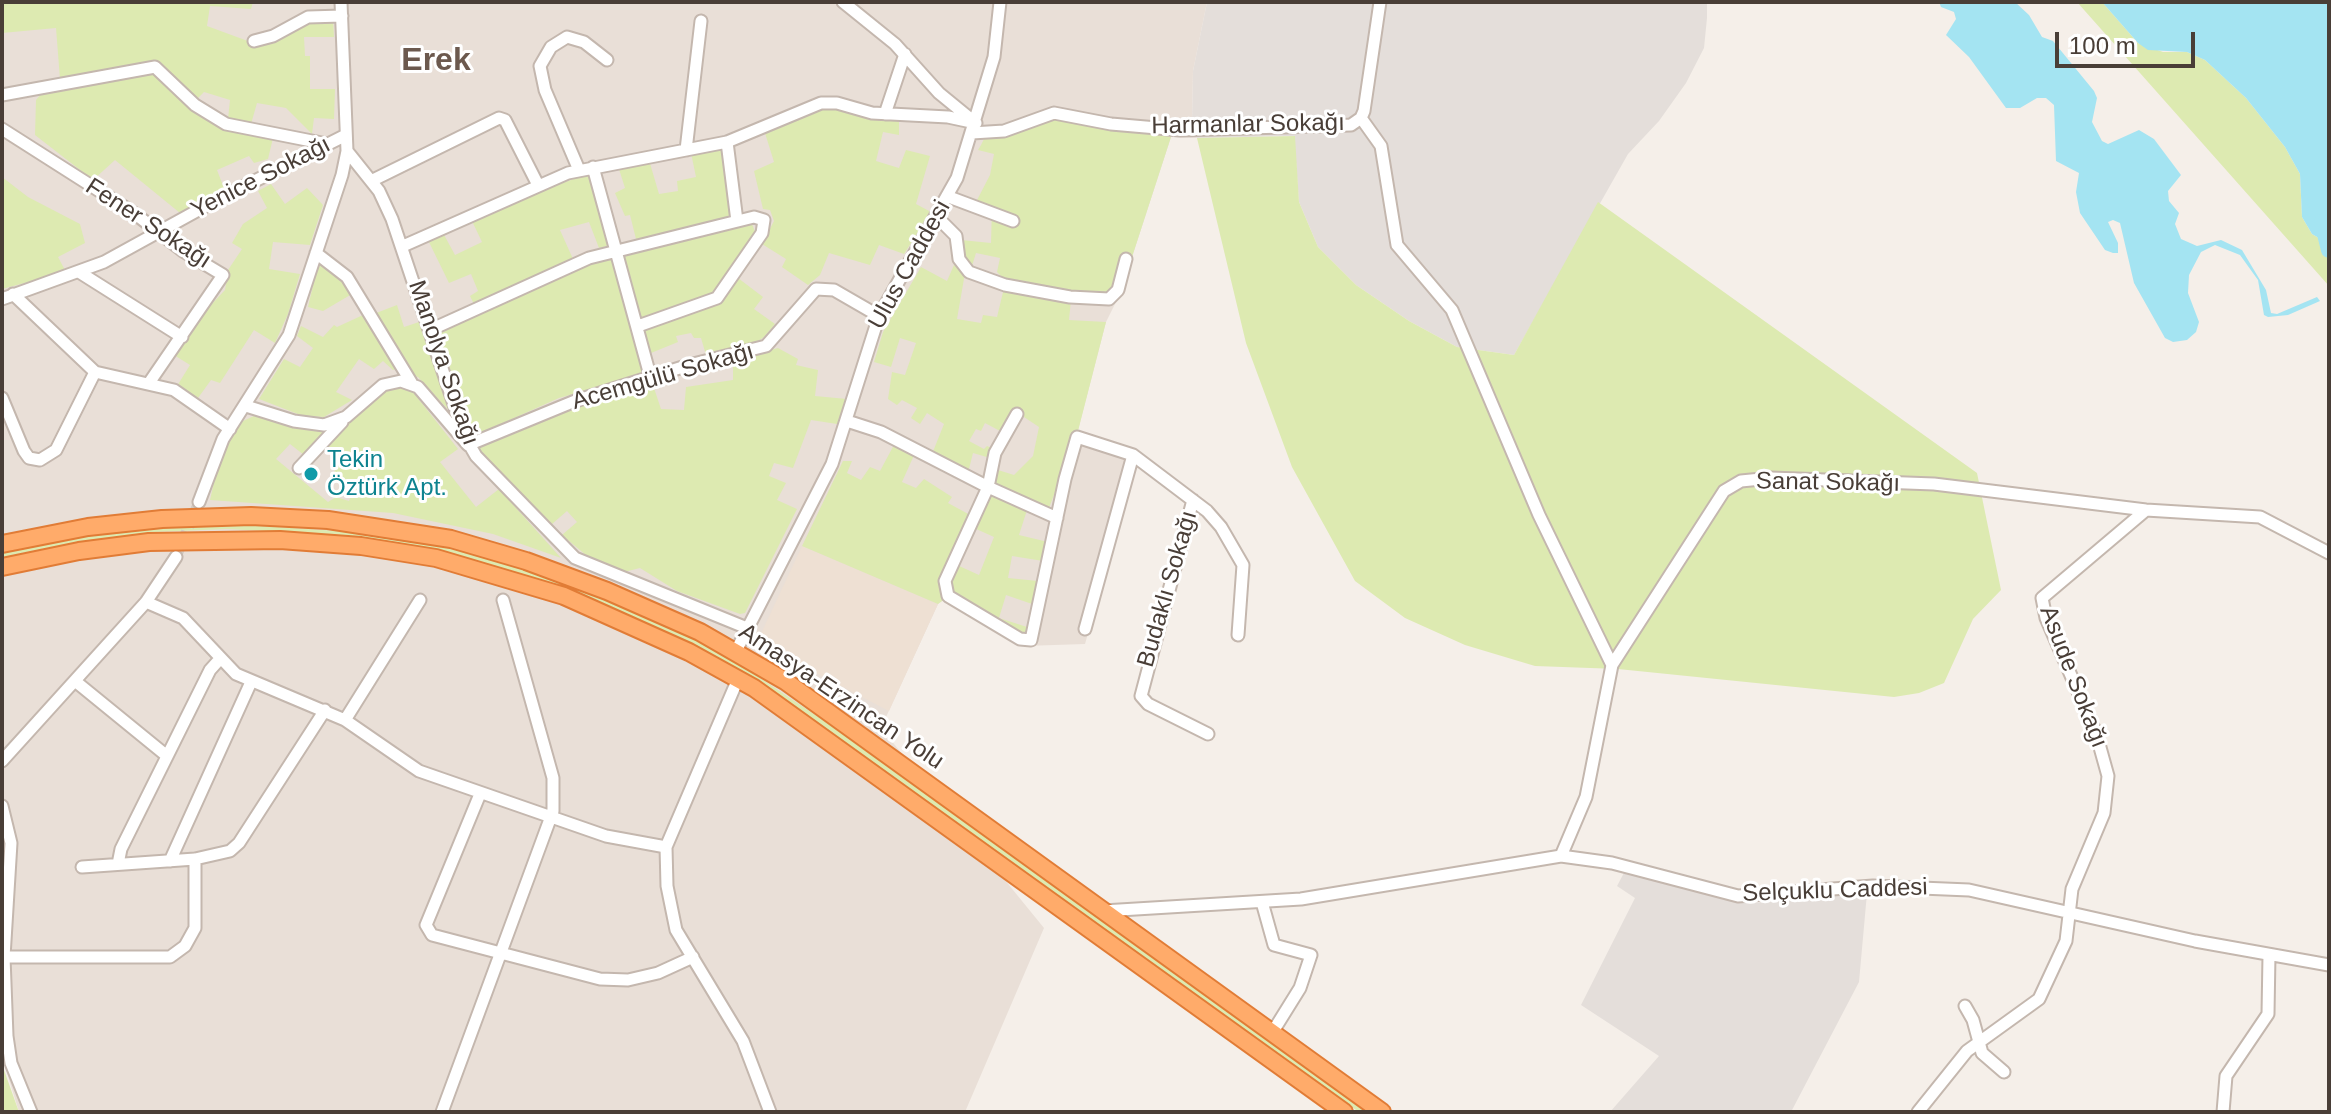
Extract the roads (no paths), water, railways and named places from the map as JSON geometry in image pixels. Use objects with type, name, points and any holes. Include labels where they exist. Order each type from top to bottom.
[{"type":"highway","name":"Amasya-Erzincan Yolu","points":[[2,544],[88,527],[176,518],[282,517],[389,527],[451,539],[547,568],[653,611],[736,651],[825,709],[1382,1112]]},
{"type":"highway","name":"Amasya-Erzincan Yolu","points":[[2,567],[79,551],[189,539],[280,540],[398,551],[491,572],[564,596],[689,652],[738,679],[832,742],[1344,1112]]},
{"type":"street","points":[[199,502],[213,462],[230,429],[289,335],[347,151],[341,2]]},
{"type":"street","points":[[843,2],[905,54],[974,128]]},
{"type":"street","name":"Ulus Caddesi","points":[[736,651],[824,481],[847,421],[869,338],[879,316],[949,197],[974,128],[996,45],[1000,2]]},
{"type":"street","name":"Harmanlar Sokağı","points":[[403,246],[538,185],[579,170],[727,142],[821,103],[837,103],[885,114],[939,116],[974,128],[1004,131],[1054,113],[1111,124],[1196,130],[1351,125],[1361,118],[1380,2]]},
{"type":"street","points":[[254,41],[273,36],[308,17],[342,16]]},
{"type":"street","points":[[686,150],[701,21]]},
{"type":"street","points":[[579,170],[545,90],[540,66],[551,47],[567,37],[577,38],[607,60]]},
{"type":"street","points":[[885,114],[905,54]]},
{"type":"street","points":[[2,95],[155,67],[195,105],[226,124],[327,144]]},
{"type":"street","points":[[371,181],[499,118],[505,120],[538,185]]},
{"type":"street","points":[[1361,118],[1381,146],[1397,245],[1407,261],[1452,310],[1539,515],[1612,665]]},
{"type":"street","name":"Fener Sokağı","points":[[2,129],[223,275],[149,383]]},
{"type":"street","name":"Yenice Sokağı","points":[[8,296],[79,272],[346,135]]},
{"type":"street","points":[[727,142],[737,221]]},
{"type":"street","name":"Manolya Sokağı","points":[[347,151],[383,198],[403,246],[468,445],[575,558],[747,628]]},
{"type":"street","points":[[593,167],[651,379]]},
{"type":"street","points":[[949,197],[1013,221]]},
{"type":"street","points":[[937,217],[956,236],[959,259],[969,272],[1018,288],[1109,299],[1118,290],[1126,259]]},
{"type":"street","points":[[430,330],[568,266],[617,249],[737,221],[759,218],[765,225],[723,292],[711,301],[638,326]]},
{"type":"street","points":[[316,253],[347,277],[411,382],[426,395],[468,445]]},
{"type":"street","points":[[79,272],[182,337]]},
{"type":"street","name":"Acemgülü Sokağı","points":[[468,445],[575,401],[689,365],[766,346],[805,299],[820,288],[834,290],[879,316]]},
{"type":"street","points":[[8,296],[95,372],[149,383],[189,397],[230,429]]},
{"type":"street","points":[[2,398],[24,451],[29,458],[40,460],[56,450],[95,372]]},
{"type":"street","points":[[299,468],[346,417],[383,385],[411,382]]},
{"type":"street","points":[[246,406],[312,425],[335,423],[346,417]]},
{"type":"street","name":"Budaklı Sokağı","points":[[1017,414],[995,453],[988,487],[949,570],[946,589],[955,601],[1027,641],[1031,640],[1077,437],[1133,455],[1193,500],[1221,527],[1239,553],[1243,591],[1238,635]]},
{"type":"street","points":[[847,421],[881,432],[988,487],[1057,518]]},
{"type":"street","points":[[1085,629],[1133,455]]},
{"type":"street","name":"Sanat Sokağı","points":[[1561,856],[1586,797],[1612,665],[1724,491],[1741,481],[1771,478],[1934,484],[2146,510],[2260,517],[2329,553]]},
{"type":"street","name":"Budaklı Sokağı","points":[[1193,500],[1141,696],[1148,704],[1208,734]]},
{"type":"street","name":"Asude Sokağı","points":[[1918,1112],[1960,1058],[1978,1042],[2022,1014],[2044,992],[2066,941],[2072,889],[2104,813],[2108,776],[2096,733],[2046,618],[2042,598],[2146,510]]},
{"type":"street","points":[[2,761],[146,602],[176,557]]},
{"type":"street","points":[[345,720],[420,600]]},
{"type":"street","points":[[442,1112],[550,818],[553,778],[503,600]]},
{"type":"street","points":[[146,602],[183,618],[219,660],[251,682],[345,720],[419,771],[606,836],[666,847]]},
{"type":"street","points":[[118,864],[121,849],[167,756],[210,670],[219,660]]},
{"type":"street","points":[[738,679],[666,847],[667,886],[676,930],[743,1041],[770,1112]]},
{"type":"street","points":[[75,681],[167,756]]},
{"type":"street","points":[[170,861],[175,844],[251,682]]},
{"type":"street","points":[[82,867],[221,856],[239,843],[325,710]]},
{"type":"street","points":[[480,794],[426,925],[432,935],[600,979],[628,980],[658,973],[693,957]]},
{"type":"street","points":[[2,806],[11,843],[4,957],[11,1063],[31,1112]]},
{"type":"street","name":"Selçuklu Caddesi","points":[[1102,911],[1262,902],[1365,891],[1561,856],[1612,863],[1738,896],[1843,887],[1941,887],[1998,895],[2070,913],[2329,965]]},
{"type":"street","points":[[4,957],[170,957],[185,946],[195,928],[195,859]]},
{"type":"street","points":[[1262,902],[1274,945],[1307,952],[1311,960],[1300,988],[1272,1033]]},
{"type":"street","points":[[2223,1112],[2226,1076],[2268,1014],[2269,955]]},
{"type":"street","points":[[1965,1006],[1973,1020],[1982,1053],[2004,1072]]},
{"type":"water","points":[[1939,2],[2015,2],[2029,15],[2042,37],[2053,41],[2094,91],[2097,98],[2092,122],[2102,141],[2108,144],[2139,130],[2154,139],[2181,175],[2168,191],[2169,201],[2179,213],[2175,224],[2181,239],[2197,246],[2221,240],[2242,250],[2266,290],[2271,313],[2277,314],[2317,297],[2320,301],[2288,315],[2264,315],[2258,280],[2240,255],[2215,245],[2201,252],[2189,275],[2188,293],[2199,322],[2196,332],[2187,340],[2173,342],[2165,338],[2134,283],[2120,223],[2113,220],[2108,222],[2118,243],[2118,253],[2113,253],[2105,250],[2080,213],[2076,192],[2079,173],[2056,161],[2054,105],[2046,98],[2037,98],[2020,108],[2006,108],[1969,57],[1946,35],[1956,19],[1954,12],[1941,7]]},
{"type":"water","points":[[2102,2],[2329,2],[2329,244],[2312,234],[2302,217],[2300,174],[2285,147],[2246,98],[2205,60],[2187,52],[2148,50]]},
{"type":"waterway","points":[[2322,222],[2329,250]]},
{"type":"tunnel","points":[[176,557],[199,502]]},
{"type":"place","name":"Tekin Öztürk Apt.","points":[[311,474]]},
{"type":"district","name":"Erek","points":[[436,61]]}]
